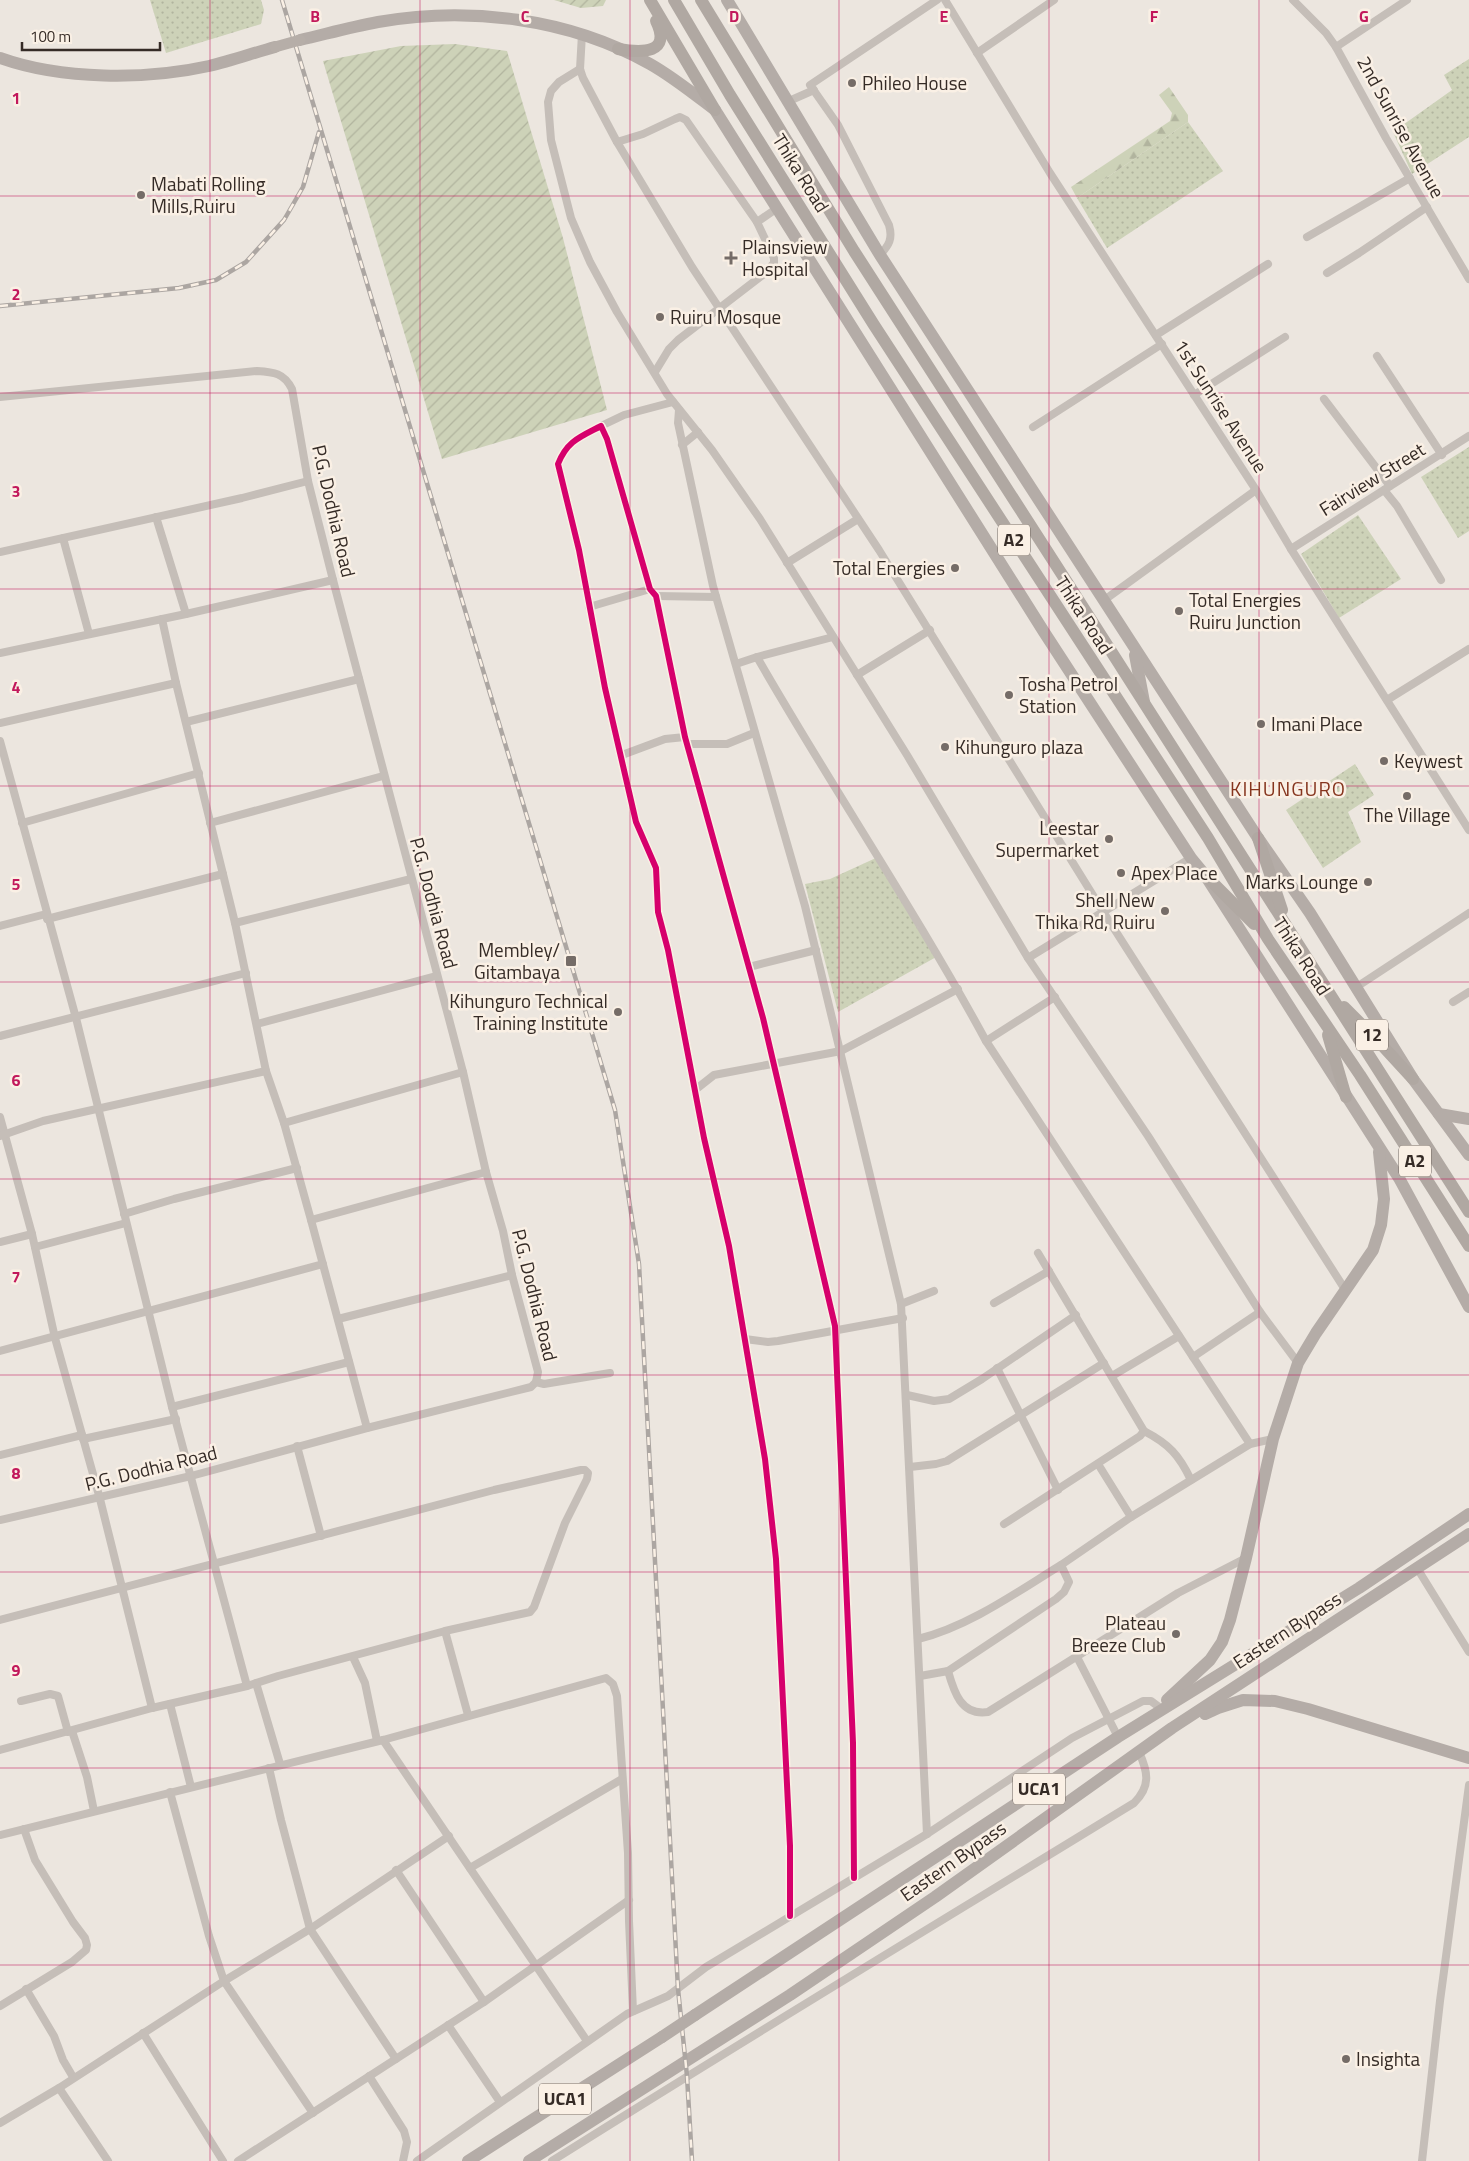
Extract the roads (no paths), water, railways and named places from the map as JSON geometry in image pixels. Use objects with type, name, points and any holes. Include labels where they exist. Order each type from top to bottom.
[{"type":"highway","points":[[618,49],[638,52],[652,49],[660,43],[661,31],[646,0]]},
{"type":"highway","points":[[650,0],[715,110]]},
{"type":"highway","name":"Thika Road","points":[[674,0],[730,95],[874,325],[1208,838],[1268,939],[1325,1026],[1360,1075],[1469,1246]]},
{"type":"highway","name":"Thika Road","points":[[701,0],[854,251],[1469,1212]]},
{"type":"highway","points":[[1258,838],[1287,927]]},
{"type":"highway","points":[[1205,875],[1268,939]]},
{"type":"highway","name":"12","points":[[1330,993],[1413,1079]]},
{"type":"highway","points":[[1325,1026],[1346,1097]]},
{"type":"main road","name":"Thika Road","points":[[726,0],[880,255],[1103,601],[1258,838],[1310,913],[1413,1079],[1469,1155]]},
{"type":"main road","name":"Thika Road","points":[[300,40],[378,22],[466,15],[520,19],[582,34],[649,63],[676,79],[715,110],[1039,624],[1191,858],[1205,875],[1403,1186],[1469,1307]]},
{"type":"main road","points":[[0,58],[65,72],[126,76],[209,66],[300,40]]},
{"type":"main road","points":[[1134,648],[1144,703]]},
{"type":"main road","points":[[1439,1114],[1469,1118]]},
{"type":"main road","points":[[1146,1721],[1210,1660],[1222,1642],[1230,1620],[1246,1558],[1272,1439],[1298,1364],[1316,1333],[1373,1250],[1381,1225],[1384,1185],[1378,1147]]},
{"type":"main road","name":"Eastern Bypass","points":[[468,2161],[662,2037],[1118,1737],[1387,1569],[1469,1514]]},
{"type":"main road","name":"Eastern Bypass","points":[[529,2161],[790,1995],[935,1897],[1172,1728],[1469,1534]]},
{"type":"main road","points":[[1172,1728],[1242,1700],[1275,1701],[1308,1709],[1469,1758]]},
{"type":"street","points":[[880,255],[889,246],[891,233],[889,225],[838,125],[810,85],[937,0]]},
{"type":"street","name":"1st Sunrise Avenue","points":[[945,0],[1050,173],[1256,490],[1291,550],[1469,830]]},
{"type":"street","points":[[977,53],[1054,0]]},
{"type":"street","name":"2nd Sunrise Avenue","points":[[1293,0],[1326,33],[1336,46],[1469,279]]},
{"type":"street","points":[[1336,46],[1407,0]]},
{"type":"street","points":[[582,34],[580,69],[583,78],[617,142],[719,310],[930,630],[1104,913],[1346,1291]]},
{"type":"street","points":[[580,69],[555,86],[549,96],[548,112],[555,156],[571,218],[590,262],[617,312],[673,402],[698,432],[760,519],[943,814],[1028,958],[1148,1136],[1260,1312],[1298,1364]]},
{"type":"street","points":[[789,102],[814,90]]},
{"type":"street","points":[[617,142],[643,134],[675,119],[686,120],[757,222],[771,249],[774,263],[719,310],[678,340],[655,372]]},
{"type":"street","points":[[1307,237],[1410,178]]},
{"type":"street","points":[[1326,273],[1360,254],[1427,207]]},
{"type":"street","points":[[757,222],[776,209]]},
{"type":"street","points":[[1156,335],[1268,264]]},
{"type":"street","points":[[1194,395],[1285,337]]},
{"type":"street","points":[[1033,427],[1162,344]]},
{"type":"street","points":[[1377,356],[1442,455]]},
{"type":"street","name":"P.G. Dodhia Road","points":[[0,396],[258,371],[273,372],[287,380],[292,389],[308,481],[383,776],[463,1072],[486,1172],[538,1372],[536,1382],[530,1387],[297,1446],[191,1476],[0,1520]]},
{"type":"street","points":[[1324,398],[1387,488],[1441,580]]},
{"type":"street","points":[[673,402],[624,416],[601,426],[568,445],[563,451],[558,464],[579,550],[605,688],[636,822],[656,868],[658,912],[668,950],[695,1090],[729,1246],[765,1459],[776,1559],[790,1846],[790,1916]]},
{"type":"street","points":[[679,410],[678,423],[682,445],[716,597],[754,733],[790,847],[901,1304],[907,1395],[927,1834]]},
{"type":"street","points":[[601,426],[607,439],[650,589],[656,596],[686,740],[774,1063],[835,1330],[853,1742],[854,1878]]},
{"type":"street","points":[[682,445],[698,432]]},
{"type":"street","name":"Fairview Street","points":[[1291,550],[1469,436]]},
{"type":"street","points":[[0,552],[308,481]]},
{"type":"street","points":[[1103,601],[1256,490]]},
{"type":"street","points":[[156,517],[186,614]]},
{"type":"street","points":[[787,563],[858,519]]},
{"type":"street","points":[[63,538],[89,634]]},
{"type":"street","points":[[0,653],[186,614],[333,580]]},
{"type":"street","points":[[589,607],[650,589]]},
{"type":"street","points":[[656,596],[716,597]]},
{"type":"street","points":[[162,619],[235,923],[266,1071],[284,1123],[367,1428]]},
{"type":"street","points":[[857,676],[930,630]]},
{"type":"street","points":[[736,664],[832,637]]},
{"type":"street","points":[[1387,700],[1469,649]]},
{"type":"street","points":[[757,657],[804,740],[958,989],[986,1041],[1250,1444]]},
{"type":"street","points":[[186,722],[359,679]]},
{"type":"street","points":[[0,723],[176,683]]},
{"type":"street","points":[[622,755],[665,739],[727,744],[754,733]]},
{"type":"street","points":[[0,742],[76,1018],[172,1407],[247,1686]]},
{"type":"street","points":[[22,823],[199,772]]},
{"type":"street","points":[[210,823],[383,776]]},
{"type":"street","points":[[1028,958],[1191,858]]},
{"type":"street","points":[[0,926],[223,874]]},
{"type":"street","points":[[235,923],[411,879]]},
{"type":"street","points":[[1355,988],[1469,913]]},
{"type":"street","points":[[749,967],[816,950]]},
{"type":"street","points":[[0,1036],[76,1018],[246,972]]},
{"type":"street","points":[[257,1024],[436,976]]},
{"type":"street","points":[[695,1090],[714,1075],[841,1051],[958,989]]},
{"type":"street","points":[[1453,1002],[1469,992]]},
{"type":"street","points":[[986,1041],[1055,997]]},
{"type":"street","points":[[2,1135],[42,1121],[266,1071]]},
{"type":"street","points":[[284,1123],[463,1072]]},
{"type":"street","points":[[0,1117],[2,1135],[32,1234],[55,1338],[100,1498],[152,1708]]},
{"type":"street","points":[[124,1214],[174,1199],[296,1168]]},
{"type":"street","points":[[311,1220],[486,1172]]},
{"type":"street","points":[[35,1247],[126,1223]]},
{"type":"street","points":[[0,1242],[32,1234]]},
{"type":"street","points":[[1038,1253],[1144,1431],[1168,1444],[1184,1465],[1190,1480]]},
{"type":"street","points":[[0,1351],[55,1338],[323,1264]]},
{"type":"street","points":[[994,1303],[1049,1271]]},
{"type":"street","points":[[338,1319],[512,1275]]},
{"type":"street","points":[[901,1304],[934,1291]]},
{"type":"street","points":[[1192,1357],[1260,1312]]},
{"type":"street","points":[[907,1395],[934,1401],[949,1398],[1076,1315]]},
{"type":"street","points":[[745,1339],[768,1342],[903,1318]]},
{"type":"street","points":[[1112,1376],[1179,1336]]},
{"type":"street","points":[[172,1407],[349,1362]]},
{"type":"street","points":[[910,1467],[947,1461],[1104,1363]]},
{"type":"street","points":[[996,1368],[1058,1490]]},
{"type":"street","points":[[536,1382],[544,1384],[610,1373]]},
{"type":"street","points":[[0,1456],[83,1437],[176,1419]]},
{"type":"street","points":[[1004,1524],[1098,1464],[1140,1436],[1144,1431]]},
{"type":"street","points":[[918,1639],[938,1634],[958,1624],[1061,1565],[1131,1517],[1250,1444],[1272,1439]]},
{"type":"street","points":[[297,1446],[321,1536]]},
{"type":"street","points":[[1098,1464],[1131,1517]]},
{"type":"street","points":[[0,1620],[494,1490],[581,1470],[587,1471],[587,1479],[565,1523],[533,1609],[524,1614],[445,1632],[247,1686],[152,1708],[0,1750]]},
{"type":"street","points":[[948,1671],[957,1697],[964,1707],[972,1712],[991,1711],[1178,1593],[1246,1558]]},
{"type":"street","points":[[920,1676],[948,1671],[1056,1600],[1064,1592],[1069,1582],[1061,1565]]},
{"type":"street","points":[[1417,1568],[1469,1652]]},
{"type":"street","points":[[445,1632],[468,1715]]},
{"type":"street","points":[[1076,1656],[1118,1737]]},
{"type":"street","points":[[353,1657],[365,1684],[380,1740],[448,1836],[587,2041]]},
{"type":"street","points":[[0,1835],[380,1740],[609,1678],[614,1684],[617,1696],[628,1853],[633,2011]]},
{"type":"street","points":[[256,1683],[280,1764]]},
{"type":"street","points":[[21,1701],[50,1694],[58,1696],[87,1777],[94,1811]]},
{"type":"street","points":[[417,2161],[587,2041],[633,2011],[668,1996],[706,1967],[927,1834],[1072,1738],[1143,1702],[1151,1701],[1159,1707]]},
{"type":"street","points":[[170,1704],[191,1787]]},
{"type":"street","points":[[552,2161],[720,2055],[1134,1803],[1145,1790],[1147,1780],[1145,1765],[1139,1752]]},
{"type":"street","points":[[269,1768],[280,1820],[310,1929],[396,2059]]},
{"type":"street","points":[[470,1868],[622,1779]]},
{"type":"street","points":[[1422,2161],[1440,2000],[1469,1785]]},
{"type":"street","points":[[170,1792],[209,1936],[224,1981],[313,2113]]},
{"type":"street","points":[[0,1995],[2,2004],[80,1956],[87,1945],[85,1938],[35,1860],[24,1829]]},
{"type":"street","points":[[0,2123],[59,2088],[73,2077],[224,1981],[310,1929],[448,1836]]},
{"type":"street","points":[[396,1870],[484,2002]]},
{"type":"street","points":[[238,2161],[484,2002],[629,1900]]},
{"type":"street","points":[[26,1989],[54,2036],[62,2060],[73,2077]]},
{"type":"street","points":[[448,2025],[500,2102]]},
{"type":"street","points":[[143,2033],[223,2161]]},
{"type":"street","points":[[369,2076],[404,2130],[407,2142],[403,2161]]},
{"type":"street","points":[[59,2088],[108,2161]]},
{"type":"railway","points":[[282,0],[615,1110],[639,1264],[678,1989],[687,2076],[692,2161]]},
{"type":"railway","points":[[0,306],[179,288],[216,280],[246,262],[284,220],[303,187],[319,132]]},
{"type":"place","name":"Phileo House","points":[[852,83]]},
{"type":"place","name":"Mabati Rolling Mills,Ruiru","points":[[141,195]]},
{"type":"place","name":"Plainsview Hospital","points":[[731,258]]},
{"type":"place","name":"Ruiru Mosque","points":[[660,317]]},
{"type":"place","name":"Total Energies","points":[[955,568]]},
{"type":"place","name":"Total Energies Ruiru Junction","points":[[1179,611]]},
{"type":"place","name":"Tosha Petrol Station","points":[[1009,695]]},
{"type":"place","name":"Imani Place","points":[[1261,724]]},
{"type":"place","name":"Kihunguro plaza","points":[[945,747]]},
{"type":"place","name":"Keywest","points":[[1384,761]]},
{"type":"place","name":"The Village","points":[[1407,796]]},
{"type":"place","name":"Leestar Supermarket","points":[[1109,839]]},
{"type":"place","name":"Apex Place","points":[[1121,873]]},
{"type":"place","name":"Marks Lounge","points":[[1368,882]]},
{"type":"place","name":"Shell New Thika Rd, Ruiru","points":[[1165,911]]},
{"type":"place","name":"Membley/ Gitambaya","points":[[571,961]]},
{"type":"place","name":"Kihunguro Technical Training Institute","points":[[618,1012]]},
{"type":"place","name":"Plateau Breeze Club","points":[[1176,1634]]},
{"type":"place","name":"Insighta","points":[[1346,2059]]},
{"type":"district","name":"KIHUNGURO","points":[[1288,789]]}]
